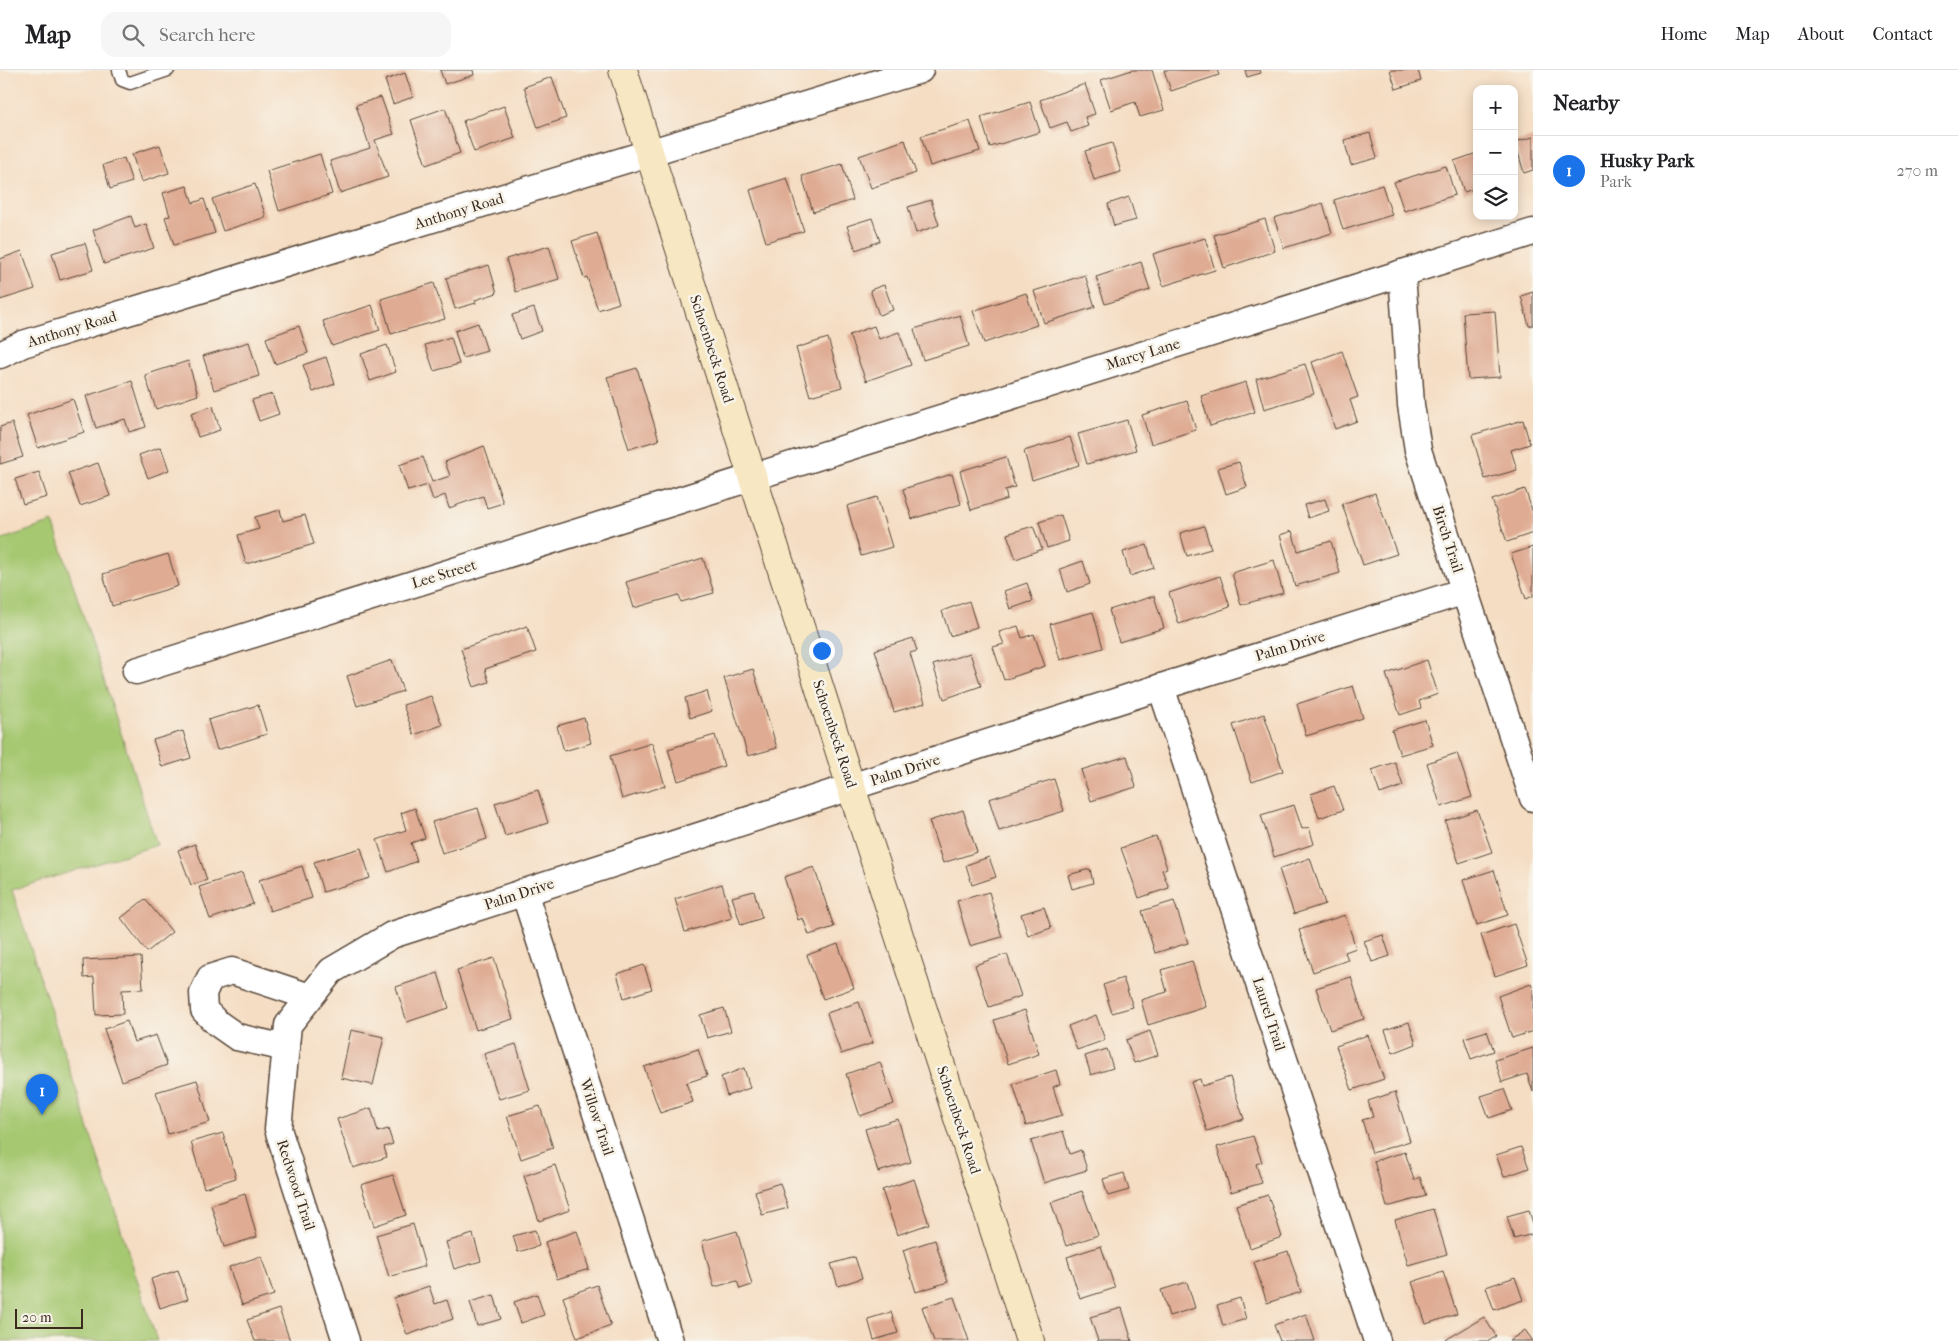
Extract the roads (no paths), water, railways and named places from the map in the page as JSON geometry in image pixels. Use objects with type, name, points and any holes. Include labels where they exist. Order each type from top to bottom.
[{"type":"main road","name":"Schoenbeck Road","points":[[623,70],[851,787],[1030,1341]]},
{"type":"street","name":"Anthony Road","points":[[0,355],[23,344],[920,70]]},
{"type":"street","name":"Marcy Lane","points":[[753,477],[1533,232]]},
{"type":"street","name":"Birch Trail","points":[[1402,273],[1411,406],[1418,450],[1533,798]]},
{"type":"street","name":"Lee Street","points":[[136,670],[753,477]]},
{"type":"street","name":"Palm Drive","points":[[287,1036],[310,998],[331,971],[392,935],[1465,591]]},
{"type":"street","name":"Laurel Trail","points":[[1161,687],[1376,1341]]},
{"type":"street","name":"Willow Trail","points":[[524,892],[670,1341]]},
{"type":"street","points":[[287,1036],[237,1037],[217,1023],[204,1010],[203,993],[210,978],[232,971],[310,998]]},
{"type":"street","name":"Redwood Trail","points":[[287,1036],[278,1129],[346,1341]]},
{"type":"lane","points":[[119,70],[122,80],[130,82],[168,70]]},
{"type":"place","name":"Husky Park","points":[[42,1115]]}]
